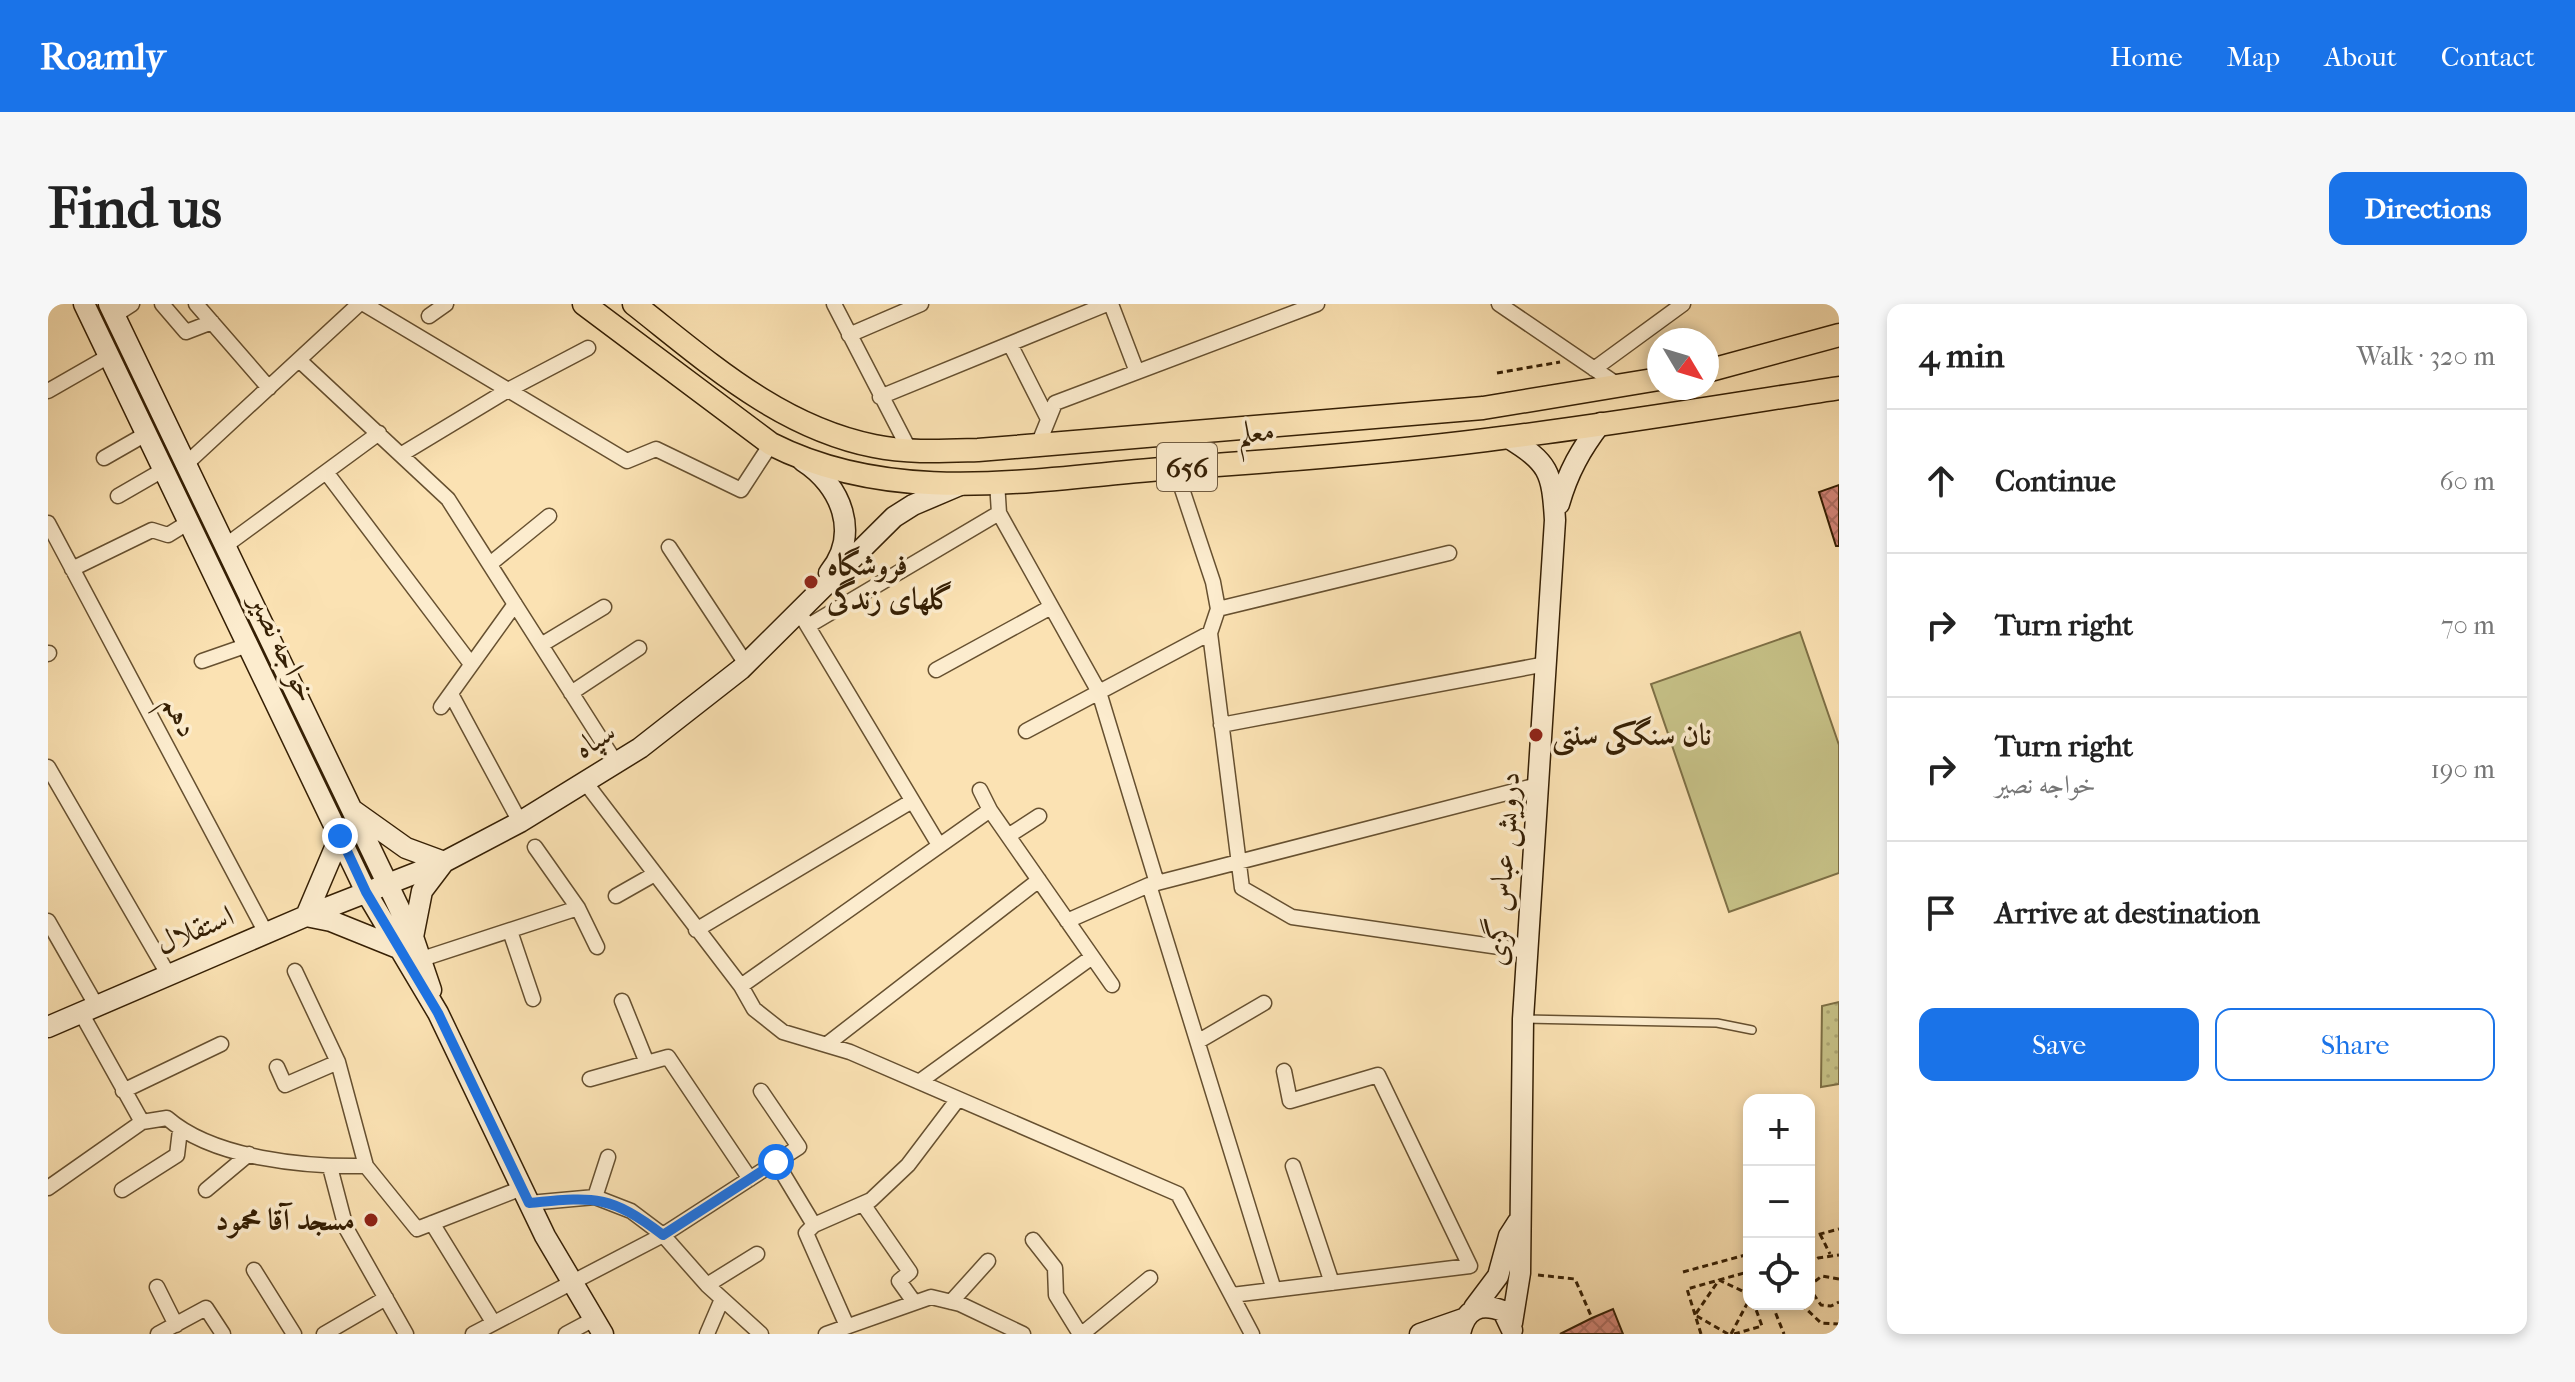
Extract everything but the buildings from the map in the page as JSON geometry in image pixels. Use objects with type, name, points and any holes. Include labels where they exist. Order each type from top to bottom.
[{"type":"main road","name":"معلم","points":[[584,304],[771,444],[796,457],[865,478],[960,485],[1256,463],[1507,437],[1839,388]]},
{"type":"main road","name":"معلم","points":[[634,304],[726,376],[777,410],[839,437],[910,451],[1038,445],[1483,408],[1647,381]]},
{"type":"main road","points":[[1719,368],[1837,337]]},
{"type":"main road","points":[[1256,463],[1259,448],[1268,437],[1315,434],[1336,428],[1353,417]]},
{"type":"street","name":"خواجه نصیر","points":[[84,304],[366,892],[422,959],[438,1013]]},
{"type":"street","points":[[162,304],[186,332],[212,322]]},
{"type":"street","points":[[196,304],[269,388]]},
{"type":"street","points":[[186,464],[362,304],[627,461],[656,449],[741,490],[771,444]]},
{"type":"street","points":[[429,316],[446,304]]},
{"type":"street","points":[[834,304],[910,451]]},
{"type":"street","points":[[849,335],[921,304]]},
{"type":"street","points":[[880,397],[1010,344],[1078,309],[1109,304],[1137,372]]},
{"type":"street","points":[[1038,445],[1055,403],[1317,304]]},
{"type":"street","points":[[1594,369],[1683,304]]},
{"type":"street","points":[[1504,306],[1618,385]]},
{"type":"street","name":"خواجه نصیر","points":[[119,308],[186,464],[387,883],[405,942],[438,1013],[526,1195],[599,1326]]},
{"type":"street","points":[[1010,344],[1048,419]]},
{"type":"street","points":[[402,454],[508,390],[588,348]]},
{"type":"street","points":[[48,391],[109,356]]},
{"type":"street","points":[[299,360],[448,499],[616,763]]},
{"type":"street","points":[[1555,520],[1566,478],[1581,449],[1601,423]]},
{"type":"street","points":[[225,546],[379,433]]},
{"type":"street","points":[[104,458],[146,434]]},
{"type":"street","points":[[1507,437],[1531,452],[1552,478],[1555,520]]},
{"type":"street","points":[[796,457],[831,483],[845,522],[838,562],[804,613]]},
{"type":"street","points":[[1175,468],[1213,582],[1218,609],[1210,633],[1242,888],[1292,917],[1527,951]]},
{"type":"street","points":[[118,496],[163,470]]},
{"type":"street","points":[[326,472],[471,664]]},
{"type":"street","points":[[997,482],[999,513],[1099,692],[1274,1290]]},
{"type":"street","points":[[804,613],[894,517],[913,505],[960,485]]},
{"type":"street","points":[[804,613],[999,513]]},
{"type":"street","points":[[490,564],[549,516]]},
{"type":"street","name":"درویش عباس گزی","points":[[1512,1329],[1520,1273],[1518,1222],[1523,1019],[1555,520]]},
{"type":"street","points":[[72,569],[152,530],[168,535],[189,522]]},
{"type":"street","name":"دهم","points":[[48,523],[266,933]]},
{"type":"street","points":[[669,547],[746,664]]},
{"type":"street","points":[[1218,609],[1449,553]]},
{"type":"street","points":[[441,707],[515,604]]},
{"type":"street","points":[[541,645],[604,607]]},
{"type":"street","points":[[936,670],[1051,607]]},
{"type":"street","points":[[804,613],[939,845]]},
{"type":"street","name":"سپاه","points":[[366,892],[444,862],[520,822],[616,763],[746,664],[804,613]]},
{"type":"street","points":[[1026,731],[1210,633]]},
{"type":"street","points":[[202,661],[248,645]]},
{"type":"street","points":[[571,693],[639,648]]},
{"type":"street","points":[[1221,725],[1546,664]]},
{"type":"street","points":[[263,677],[283,668]]},
{"type":"street","points":[[451,694],[520,822]]},
{"type":"street","points":[[48,767],[168,974]]},
{"type":"street","points":[[585,782],[653,875],[741,986],[754,1009],[783,1032],[826,1045],[919,1082],[1178,1194],[1252,1334]]},
{"type":"street","points":[[1067,921],[1153,884],[1538,785]]},
{"type":"street","points":[[980,790],[990,810],[1112,985]]},
{"type":"street","points":[[696,930],[912,801]]},
{"type":"street","points":[[340,836],[306,916],[405,942],[422,891],[444,862],[406,848],[349,807]]},
{"type":"street","points":[[741,986],[990,810]]},
{"type":"street","points":[[1008,836],[1039,816]]},
{"type":"street","points":[[535,847],[578,908],[597,947]]},
{"type":"street","points":[[616,896],[653,875]]},
{"type":"street","points":[[826,1045],[1039,880]]},
{"type":"street","name":"استقلال","points":[[48,1027],[366,892]]},
{"type":"street","points":[[422,959],[578,908]]},
{"type":"street","points":[[48,921],[123,1091],[142,1122]]},
{"type":"street","points":[[510,931],[533,999]]},
{"type":"street","points":[[919,1082],[1092,957]]},
{"type":"street","points":[[295,971],[338,1062],[366,1166],[417,1229],[526,1195],[595,1197],[631,1211],[663,1235],[707,1285],[761,1334]]},
{"type":"street","points":[[622,1001],[647,1063]]},
{"type":"street","points":[[1199,1041],[1264,1003]]},
{"type":"street","points":[[123,1091],[221,1044]]},
{"type":"street","points":[[590,1079],[668,1057],[750,1179]]},
{"type":"street","points":[[277,1067],[285,1085],[338,1062]]},
{"type":"street","points":[[1232,1295],[1470,1266],[1378,1075],[1290,1101],[1284,1071]]},
{"type":"street","points":[[473,1334],[663,1235],[799,1147],[761,1091]]},
{"type":"street","points":[[857,1327],[806,1233],[814,1225],[863,1204],[908,1165],[958,1099]]},
{"type":"street","points":[[48,1188],[142,1122],[167,1118],[180,1130],[249,1154],[330,1167],[366,1166]]},
{"type":"street","points":[[122,1190],[177,1155],[180,1130]]},
{"type":"street","points":[[206,1190],[249,1154]]},
{"type":"street","points":[[595,1197],[608,1157]]},
{"type":"street","points":[[776,1162],[814,1225]]},
{"type":"street","points":[[1293,1166],[1332,1283]]},
{"type":"street","points":[[330,1167],[346,1228],[406,1334]]},
{"type":"street","points":[[863,1204],[910,1272],[899,1281],[914,1302]]},
{"type":"street","name":"درویش عباس گزی","points":[[1466,1320],[1498,1276],[1509,1236],[1518,1222]]},
{"type":"street","points":[[432,1223],[493,1322]]},
{"type":"street","points":[[1033,1240],[1055,1268],[1056,1295],[1081,1334],[1150,1278]]},
{"type":"street","points":[[707,1285],[757,1254]]},
{"type":"street","points":[[951,1302],[988,1261]]},
{"type":"street","points":[[254,1270],[294,1334]]},
{"type":"street","points":[[157,1287],[176,1325]]},
{"type":"street","points":[[826,1334],[857,1327],[931,1297],[951,1302],[996,1329],[1023,1334]]},
{"type":"street","points":[[324,1334],[386,1298]]},
{"type":"street","points":[[707,1334],[722,1299]]},
{"type":"street","points":[[1420,1334],[1466,1320],[1489,1305],[1503,1311],[1512,1329]]},
{"type":"street","points":[[158,1334],[206,1308],[223,1334]]},
{"type":"street","points":[[566,1334],[599,1326]]},
{"type":"lane","points":[[1523,1019],[1717,1023],[1752,1030]]},
{"type":"path","points":[[1497,373],[1579,359]]},
{"type":"path","points":[[1815,1235],[1839,1229]]},
{"type":"path","points":[[1820,1234],[1830,1254]]},
{"type":"path","points":[[1815,1261],[1830,1254],[1839,1255]]},
{"type":"path","points":[[1683,1272],[1743,1256]]},
{"type":"path","points":[[1520,1273],[1575,1279],[1592,1318]]},
{"type":"path","points":[[1701,1334],[1687,1289],[1743,1273]]},
{"type":"path","points":[[1839,1279],[1822,1276],[1814,1282],[1812,1292],[1821,1305],[1831,1306],[1839,1302]]},
{"type":"path","points":[[1719,1280],[1743,1291]]},
{"type":"path","points":[[1695,1315],[1719,1280]]},
{"type":"path","points":[[1731,1334],[1744,1310]]},
{"type":"path","points":[[1695,1315],[1731,1334],[1762,1326],[1756,1310]]},
{"type":"path","points":[[1774,1310],[1784,1334]]},
{"type":"path","points":[[1807,1310],[1821,1323],[1839,1324]]},
{"type":"shaded area","points":[[1800,632],[1839,745],[1839,873],[1729,912],[1651,684]]},
{"type":"shaded area","points":[[1839,1002],[1839,1084],[1821,1087],[1822,1006]]},
{"type":"place","name":"فروشگاه گلهای زندگی","points":[[811,582]]},
{"type":"place","name":"نان سنگکی سنتی","points":[[1536,735]]},
{"type":"place","name":"مسجد آقا محمود","points":[[371,1220]]},
{"type":"route","points":[[340,836],[366,892],[438,1013],[529,1203],[595,1197],[631,1211],[663,1235],[776,1162]]}]
